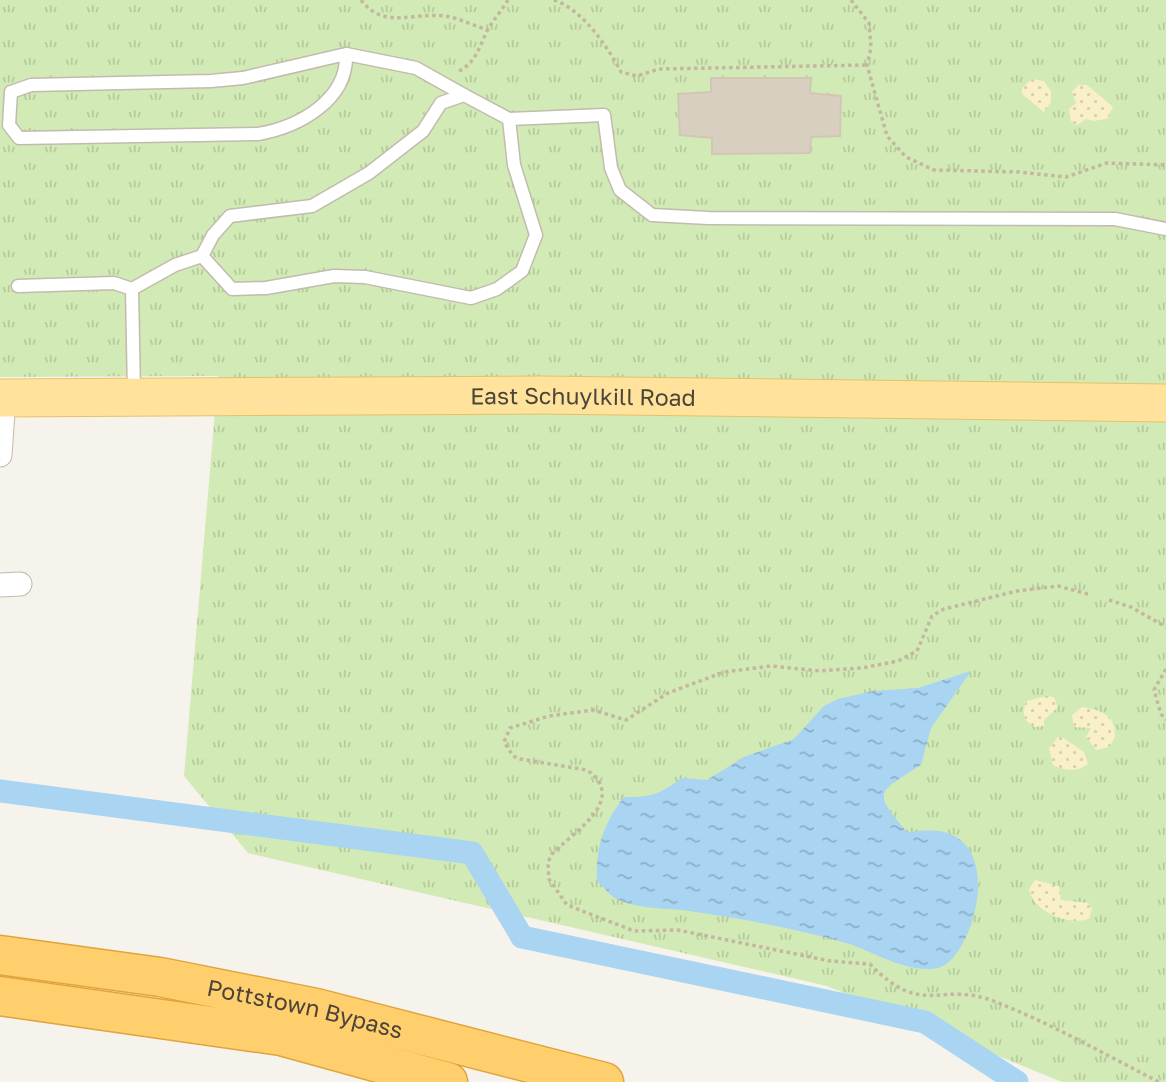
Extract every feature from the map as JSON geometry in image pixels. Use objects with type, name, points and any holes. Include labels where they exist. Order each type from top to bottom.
[{"type":"highway","name":"Pottstown Bypass","points":[[0,955],[160,976],[316,1008],[604,1082]]},
{"type":"highway","name":"Pottstown Bypass","points":[[0,996],[281,1037],[448,1082]]},
{"type":"main road","name":"East Schuylkill Road","points":[[2,398],[539,396],[1166,402]]},
{"type":"street","points":[[0,455],[2,398]]},
{"type":"lane","points":[[345,54],[346,71],[336,92],[311,114],[278,130],[258,134],[19,138],[9,125],[11,92],[31,85],[243,78],[345,54],[416,68],[509,119],[604,115],[611,167],[620,190],[652,215],[708,218],[1115,219],[1166,229]]},
{"type":"lane","points":[[18,286],[114,283],[132,289],[175,265],[202,256],[213,235],[230,216],[312,206],[369,173],[423,131],[442,103],[464,95]]},
{"type":"lane","points":[[202,256],[232,289],[266,288],[334,276],[365,278],[471,298],[497,289],[522,271],[536,235],[514,165],[509,119]]},
{"type":"lane","points":[[132,289],[134,397]]},
{"type":"path","points":[[361,0],[371,13],[389,18],[448,16],[488,30]]},
{"type":"path","points":[[437,80],[470,64],[508,0]]},
{"type":"path","points":[[554,0],[570,5],[613,58],[621,72],[637,76],[659,69],[867,65]]},
{"type":"path","points":[[851,0],[869,23],[871,48],[867,65],[887,136],[906,157],[934,170],[1019,172],[1066,177],[1107,163],[1166,165]]},
{"type":"path","points":[[1088,594],[1058,586],[1017,591],[944,609],[932,616],[917,651],[898,661],[843,670],[771,666],[724,672],[668,693],[626,720],[593,710],[549,716],[510,728],[504,742],[513,756],[520,759],[587,770],[596,776],[602,790],[601,803],[587,824],[567,838],[548,862],[549,879],[567,905],[634,931],[678,930],[830,961],[870,964],[888,983],[918,996],[974,993],[1160,1082]]},
{"type":"path","points":[[1110,600],[1131,607],[1166,627]]},
{"type":"path","points":[[1166,669],[1154,690],[1161,714],[1166,720]]},
{"type":"green space","points":[[0,0],[1166,0],[1166,1082],[1062,1082],[827,986],[248,853],[184,776],[218,376],[0,377]]},
{"type":"sand","points":[[1032,79],[1044,81],[1051,91],[1051,102],[1044,112],[1022,94],[1022,88]]},
{"type":"sand","points":[[1078,85],[1087,85],[1113,107],[1107,119],[1086,119],[1077,125],[1071,121],[1069,109],[1076,103],[1072,92]]},
{"type":"sand","points":[[1046,696],[1054,697],[1058,707],[1044,720],[1044,726],[1034,727],[1024,716],[1025,705],[1027,701]]},
{"type":"sand","points":[[1082,707],[1101,712],[1113,723],[1115,737],[1109,747],[1096,750],[1086,737],[1091,728],[1074,727],[1072,715]]},
{"type":"sand","points":[[1058,737],[1084,752],[1088,764],[1071,770],[1053,765],[1049,748]]},
{"type":"sand","points":[[1035,880],[1059,886],[1061,900],[1088,903],[1092,909],[1089,919],[1062,919],[1044,910],[1032,897],[1029,889]]},
{"type":"water","points":[[971,671],[931,728],[921,765],[888,787],[884,793],[888,808],[907,832],[939,831],[960,840],[973,856],[978,877],[977,901],[971,924],[962,945],[950,961],[938,968],[903,965],[846,943],[788,928],[690,911],[629,904],[614,897],[597,881],[602,836],[624,797],[654,794],[681,778],[707,780],[744,757],[794,739],[824,706],[838,699],[873,691],[918,688]]},
{"type":"building","points":[[711,78],[811,78],[810,93],[841,96],[840,136],[811,137],[810,153],[712,154],[712,138],[680,135],[678,94],[711,92]]},
{"type":"waterway","points":[[0,791],[472,853],[522,937],[925,1022],[1017,1082]]}]
